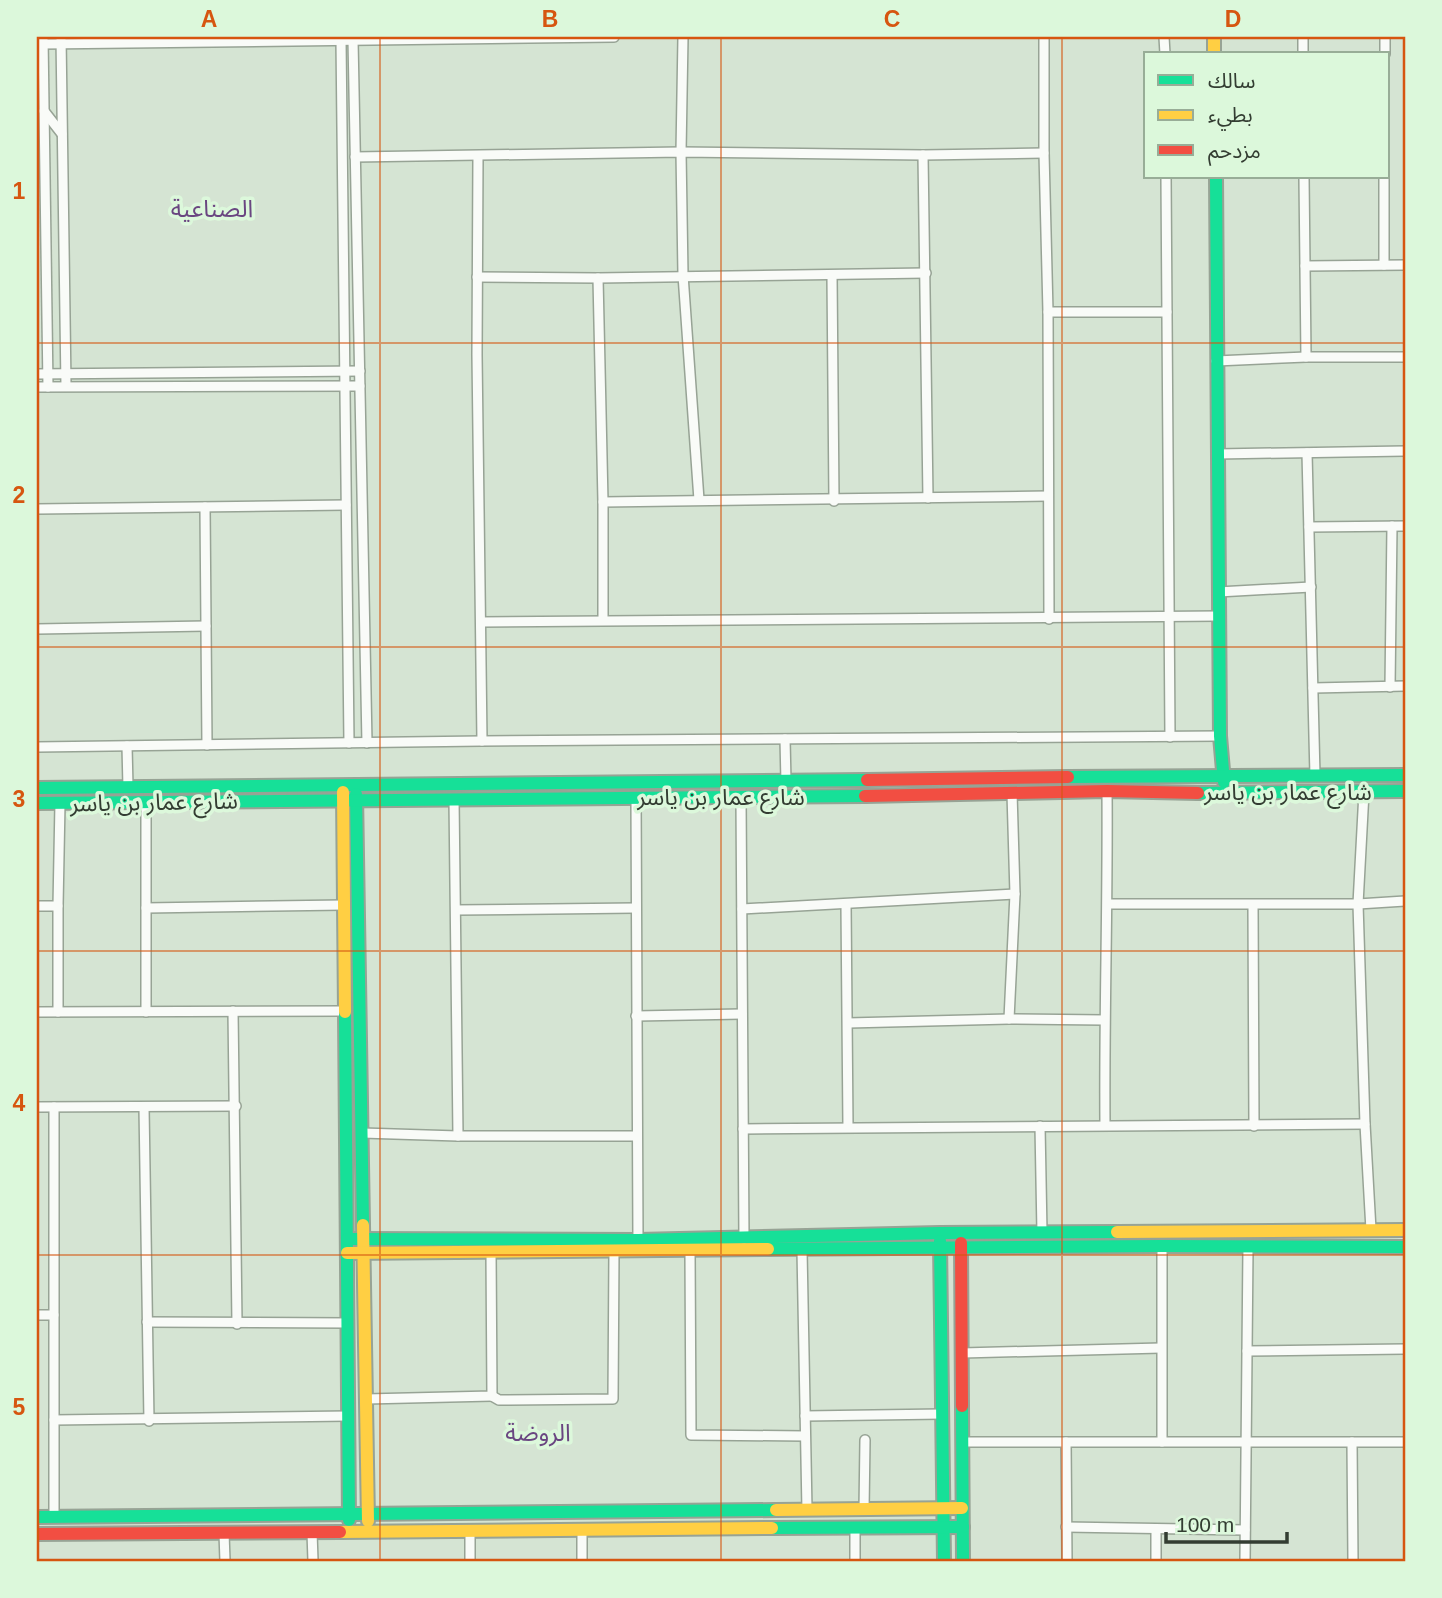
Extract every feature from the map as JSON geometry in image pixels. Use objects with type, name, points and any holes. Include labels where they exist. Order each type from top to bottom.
[{"type":"street","points":[[48,387],[41,230],[43,40],[614,37]]},
{"type":"street","points":[[683,37],[683,275],[699,500]]},
{"type":"street","points":[[1044,37],[1049,619]]},
{"type":"street","points":[[344,38],[355,157],[367,743]]},
{"type":"street","points":[[344,38],[349,743]]},
{"type":"street","points":[[61,40],[66,386]]},
{"type":"street","points":[[44,111],[62,134]]},
{"type":"street","points":[[355,157],[681,152],[923,155],[1044,153]]},
{"type":"street","points":[[923,155],[928,498]]},
{"type":"street","points":[[478,156],[482,741]]},
{"type":"street","points":[[1166,178],[1170,737]]},
{"type":"street","points":[[1216,178],[1218,592],[1220,736],[1224,793]]},
{"type":"street","points":[[1304,178],[1306,357]]},
{"type":"street","points":[[1384,178],[1384,265]]},
{"type":"street","points":[[1306,266],[1405,265]]},
{"type":"street","points":[[477,277],[926,273]]},
{"type":"street","points":[[832,275],[834,501]]},
{"type":"street","points":[[598,278],[603,620]]},
{"type":"street","points":[[1048,312],[1167,312]]},
{"type":"street","points":[[1216,360],[1405,357]]},
{"type":"street","points":[[37,374],[360,371]]},
{"type":"street","points":[[37,387],[360,386]]},
{"type":"street","points":[[1217,454],[1405,451]]},
{"type":"street","points":[[1307,453],[1315,776]]},
{"type":"street","points":[[603,502],[834,501],[1048,496]]},
{"type":"street","points":[[37,509],[346,505]]},
{"type":"street","points":[[205,507],[207,745]]},
{"type":"street","points":[[1390,687],[1392,526]]},
{"type":"street","points":[[1309,527],[1405,526]]},
{"type":"street","points":[[1218,592],[1311,587]]},
{"type":"street","points":[[481,622],[1219,617]]},
{"type":"street","points":[[37,629],[206,626]]},
{"type":"street","points":[[1313,688],[1405,686]]},
{"type":"street","points":[[37,747],[1220,736]]},
{"type":"street","points":[[785,739],[786,782]]},
{"type":"street","points":[[127,746],[128,788]]},
{"type":"street","name":"شارع عمار بن ياسر","points":[[37,788],[1405,775]]},
{"type":"street","points":[[350,785],[362,1133],[367,1532]]},
{"type":"street","points":[[1105,1125],[1107,791]]},
{"type":"street","name":"شارع عمار بن ياسر","points":[[37,803],[636,797],[741,799],[1107,791],[1405,791]]},
{"type":"street","points":[[1364,792],[1358,904],[1371,1230]]},
{"type":"street","points":[[1009,1020],[1015,894],[1012,793]]},
{"type":"street","points":[[636,797],[638,1240]]},
{"type":"street","points":[[454,799],[458,1136]]},
{"type":"street","points":[[741,799],[744,1239]]},
{"type":"street","points":[[349,1532],[344,905],[350,800]]},
{"type":"street","points":[[58,1012],[60,803]]},
{"type":"street","points":[[146,803],[146,1012]]},
{"type":"street","points":[[742,909],[1015,894]]},
{"type":"street","points":[[1108,904],[1358,904],[1405,901]]},
{"type":"street","points":[[146,908],[344,905]]},
{"type":"street","points":[[846,905],[848,1127]]},
{"type":"street","points":[[1253,905],[1254,1126]]},
{"type":"street","points":[[37,906],[58,906]]},
{"type":"street","points":[[456,910],[635,908]]},
{"type":"street","points":[[233,1011],[237,1324]]},
{"type":"street","points":[[37,1012],[345,1011]]},
{"type":"street","points":[[636,1016],[742,1014]]},
{"type":"street","points":[[848,1023],[1104,1020]]},
{"type":"street","points":[[37,1107],[236,1107]]},
{"type":"street","points":[[54,1107],[54,1517]]},
{"type":"street","points":[[144,1107],[149,1420]]},
{"type":"street","points":[[743,1129],[1365,1124]]},
{"type":"street","points":[[1040,1126],[1042,1233]]},
{"type":"street","points":[[362,1133],[637,1136]]},
{"type":"street","points":[[347,1239],[638,1240],[940,1233],[1405,1230]]},
{"type":"street","points":[[940,1233],[944,1561]]},
{"type":"street","points":[[961,1233],[963,1561]]},
{"type":"street","points":[[347,1253],[1161,1246],[1405,1247]]},
{"type":"street","points":[[1161,1246],[1162,1442]]},
{"type":"street","points":[[1245,1561],[1248,1248]]},
{"type":"street","points":[[802,1250],[807,1510]]},
{"type":"street","points":[[366,1399],[492,1396],[499,1400],[613,1399],[614,1251]]},
{"type":"street","points":[[690,1251],[691,1435],[805,1436]]},
{"type":"street","points":[[491,1252],[492,1396]]},
{"type":"street","points":[[37,1315],[54,1315]]},
{"type":"street","points":[[147,1322],[348,1323]]},
{"type":"street","points":[[962,1353],[1161,1348]]},
{"type":"street","points":[[1247,1351],[1405,1349]]},
{"type":"street","points":[[805,1416],[942,1414]]},
{"type":"street","points":[[54,1420],[348,1416]]},
{"type":"street","points":[[864,1510],[865,1440]]},
{"type":"street","points":[[962,1442],[1405,1442]]},
{"type":"street","points":[[1352,1442],[1353,1561]]},
{"type":"street","points":[[1066,1443],[1066,1561]]},
{"type":"street","points":[[37,1517],[962,1508]]},
{"type":"street","points":[[37,1534],[962,1527]]},
{"type":"street","points":[[1066,1527],[1245,1530]]},
{"type":"street","points":[[855,1529],[855,1561]]},
{"type":"street","points":[[1156,1529],[1156,1561]]},
{"type":"street","points":[[582,1530],[582,1561]]},
{"type":"street","points":[[470,1531],[470,1561]]},
{"type":"street","points":[[312,1532],[313,1561]]},
{"type":"street","points":[[224,1533],[225,1561]]},
{"type":"traffic: fast","points":[[1216,178],[1220,736],[1224,782]]},
{"type":"traffic: fast","points":[[1068,777],[1405,775]]},
{"type":"traffic: fast","points":[[37,788],[867,780]]},
{"type":"traffic: fast","points":[[1198,793],[1405,791]]},
{"type":"traffic: fast","points":[[356,794],[363,1225]]},
{"type":"traffic: fast","points":[[37,803],[865,796]]},
{"type":"traffic: fast","points":[[345,1012],[349,1520]]},
{"type":"traffic: fast","points":[[347,1239],[638,1240],[1117,1232]]},
{"type":"traffic: fast","points":[[940,1241],[944,1561]]},
{"type":"traffic: fast","points":[[768,1249],[1405,1247]]},
{"type":"traffic: fast","points":[[962,1406],[963,1561]]},
{"type":"traffic: fast","points":[[37,1517],[776,1510]]},
{"type":"traffic: fast","points":[[772,1528],[963,1527]]},
{"type":"traffic: slow","points":[[1214,37],[1214,52]]},
{"type":"traffic: slow","points":[[343,792],[345,1012]]},
{"type":"traffic: slow","points":[[363,1225],[368,1521]]},
{"type":"traffic: slow","points":[[1117,1232],[1405,1230]]},
{"type":"traffic: slow","points":[[347,1253],[768,1249]]},
{"type":"traffic: slow","points":[[776,1510],[962,1508]]},
{"type":"traffic: slow","points":[[340,1532],[772,1528]]},
{"type":"traffic: jam","points":[[867,780],[1068,777]]},
{"type":"traffic: jam","points":[[865,796],[1107,791],[1198,793]]},
{"type":"traffic: jam","points":[[961,1243],[962,1406]]},
{"type":"traffic: jam","points":[[37,1534],[340,1532]]},
{"type":"district","name":"الصناعية","points":[[212,208]]},
{"type":"district","name":"الروضة","points":[[538,1432]]}]
